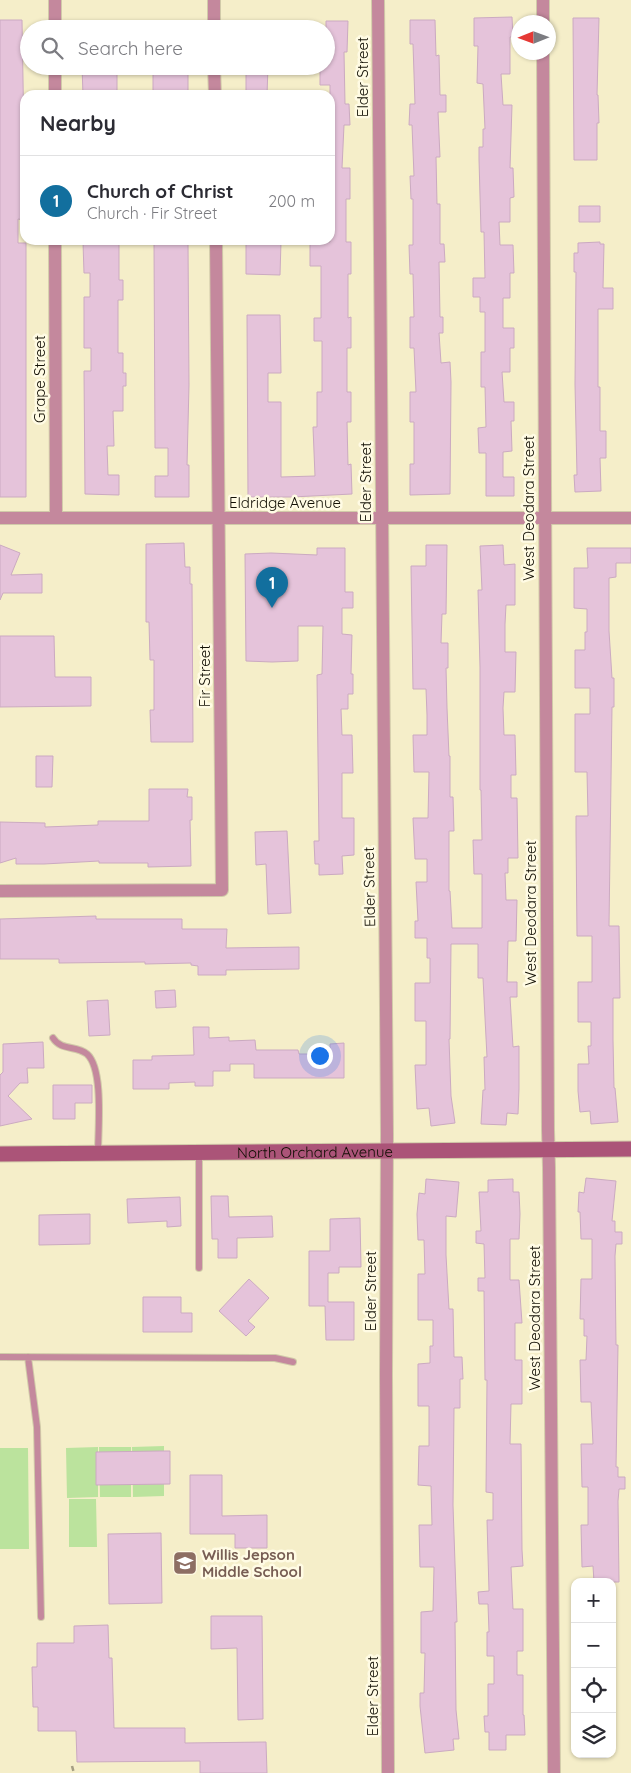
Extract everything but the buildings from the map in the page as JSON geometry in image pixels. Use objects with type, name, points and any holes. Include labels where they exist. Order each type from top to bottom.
[{"type":"street","points":[[54,0],[55,20]]},
{"type":"street","points":[[214,0],[214,20]]},
{"type":"street","name":"Elder Street","points":[[378,0],[388,1152],[386,1385],[388,1773]]},
{"type":"street","points":[[543,0],[543,15]]},
{"type":"street","name":"West Deodara Street","points":[[543,60],[544,518],[554,1773]]},
{"type":"street","points":[[55,75],[55,90]]},
{"type":"street","points":[[214,75],[215,90]]},
{"type":"street","name":"Grape Street","points":[[55,245],[56,518]]},
{"type":"street","name":"Fir Street","points":[[0,891],[222,890],[216,245]]},
{"type":"street","name":"Eldridge Avenue","points":[[0,518],[631,518]]},
{"type":"street","name":"North Orchard Avenue","points":[[0,1154],[631,1150]]},
{"type":"lane","points":[[53,1038],[60,1046],[81,1050],[88,1055],[95,1068],[99,1101],[98,1153]]},
{"type":"lane","points":[[199,1153],[199,1268]]},
{"type":"lane","points":[[0,1357],[275,1358],[293,1362]]},
{"type":"lane","points":[[28,1357],[37,1427],[41,1617]]},
{"type":"path","points":[[72,1766],[74,1773]]},
{"type":"green space","points":[[164,1446],[164,1496],[133,1497],[132,1447]]},
{"type":"green space","points":[[98,1447],[98,1497],[67,1498],[66,1448]]},
{"type":"green space","points":[[99,1447],[131,1447],[131,1497],[100,1497]]},
{"type":"green space","points":[[0,1448],[28,1448],[29,1549],[0,1549]]},
{"type":"green space","points":[[69,1499],[96,1499],[97,1547],[69,1547]]},
{"type":"place","name":"Church of Christ","points":[[272,608]]},
{"type":"place","name":"Willis Jepson Middle School","points":[[185,1563]]}]
